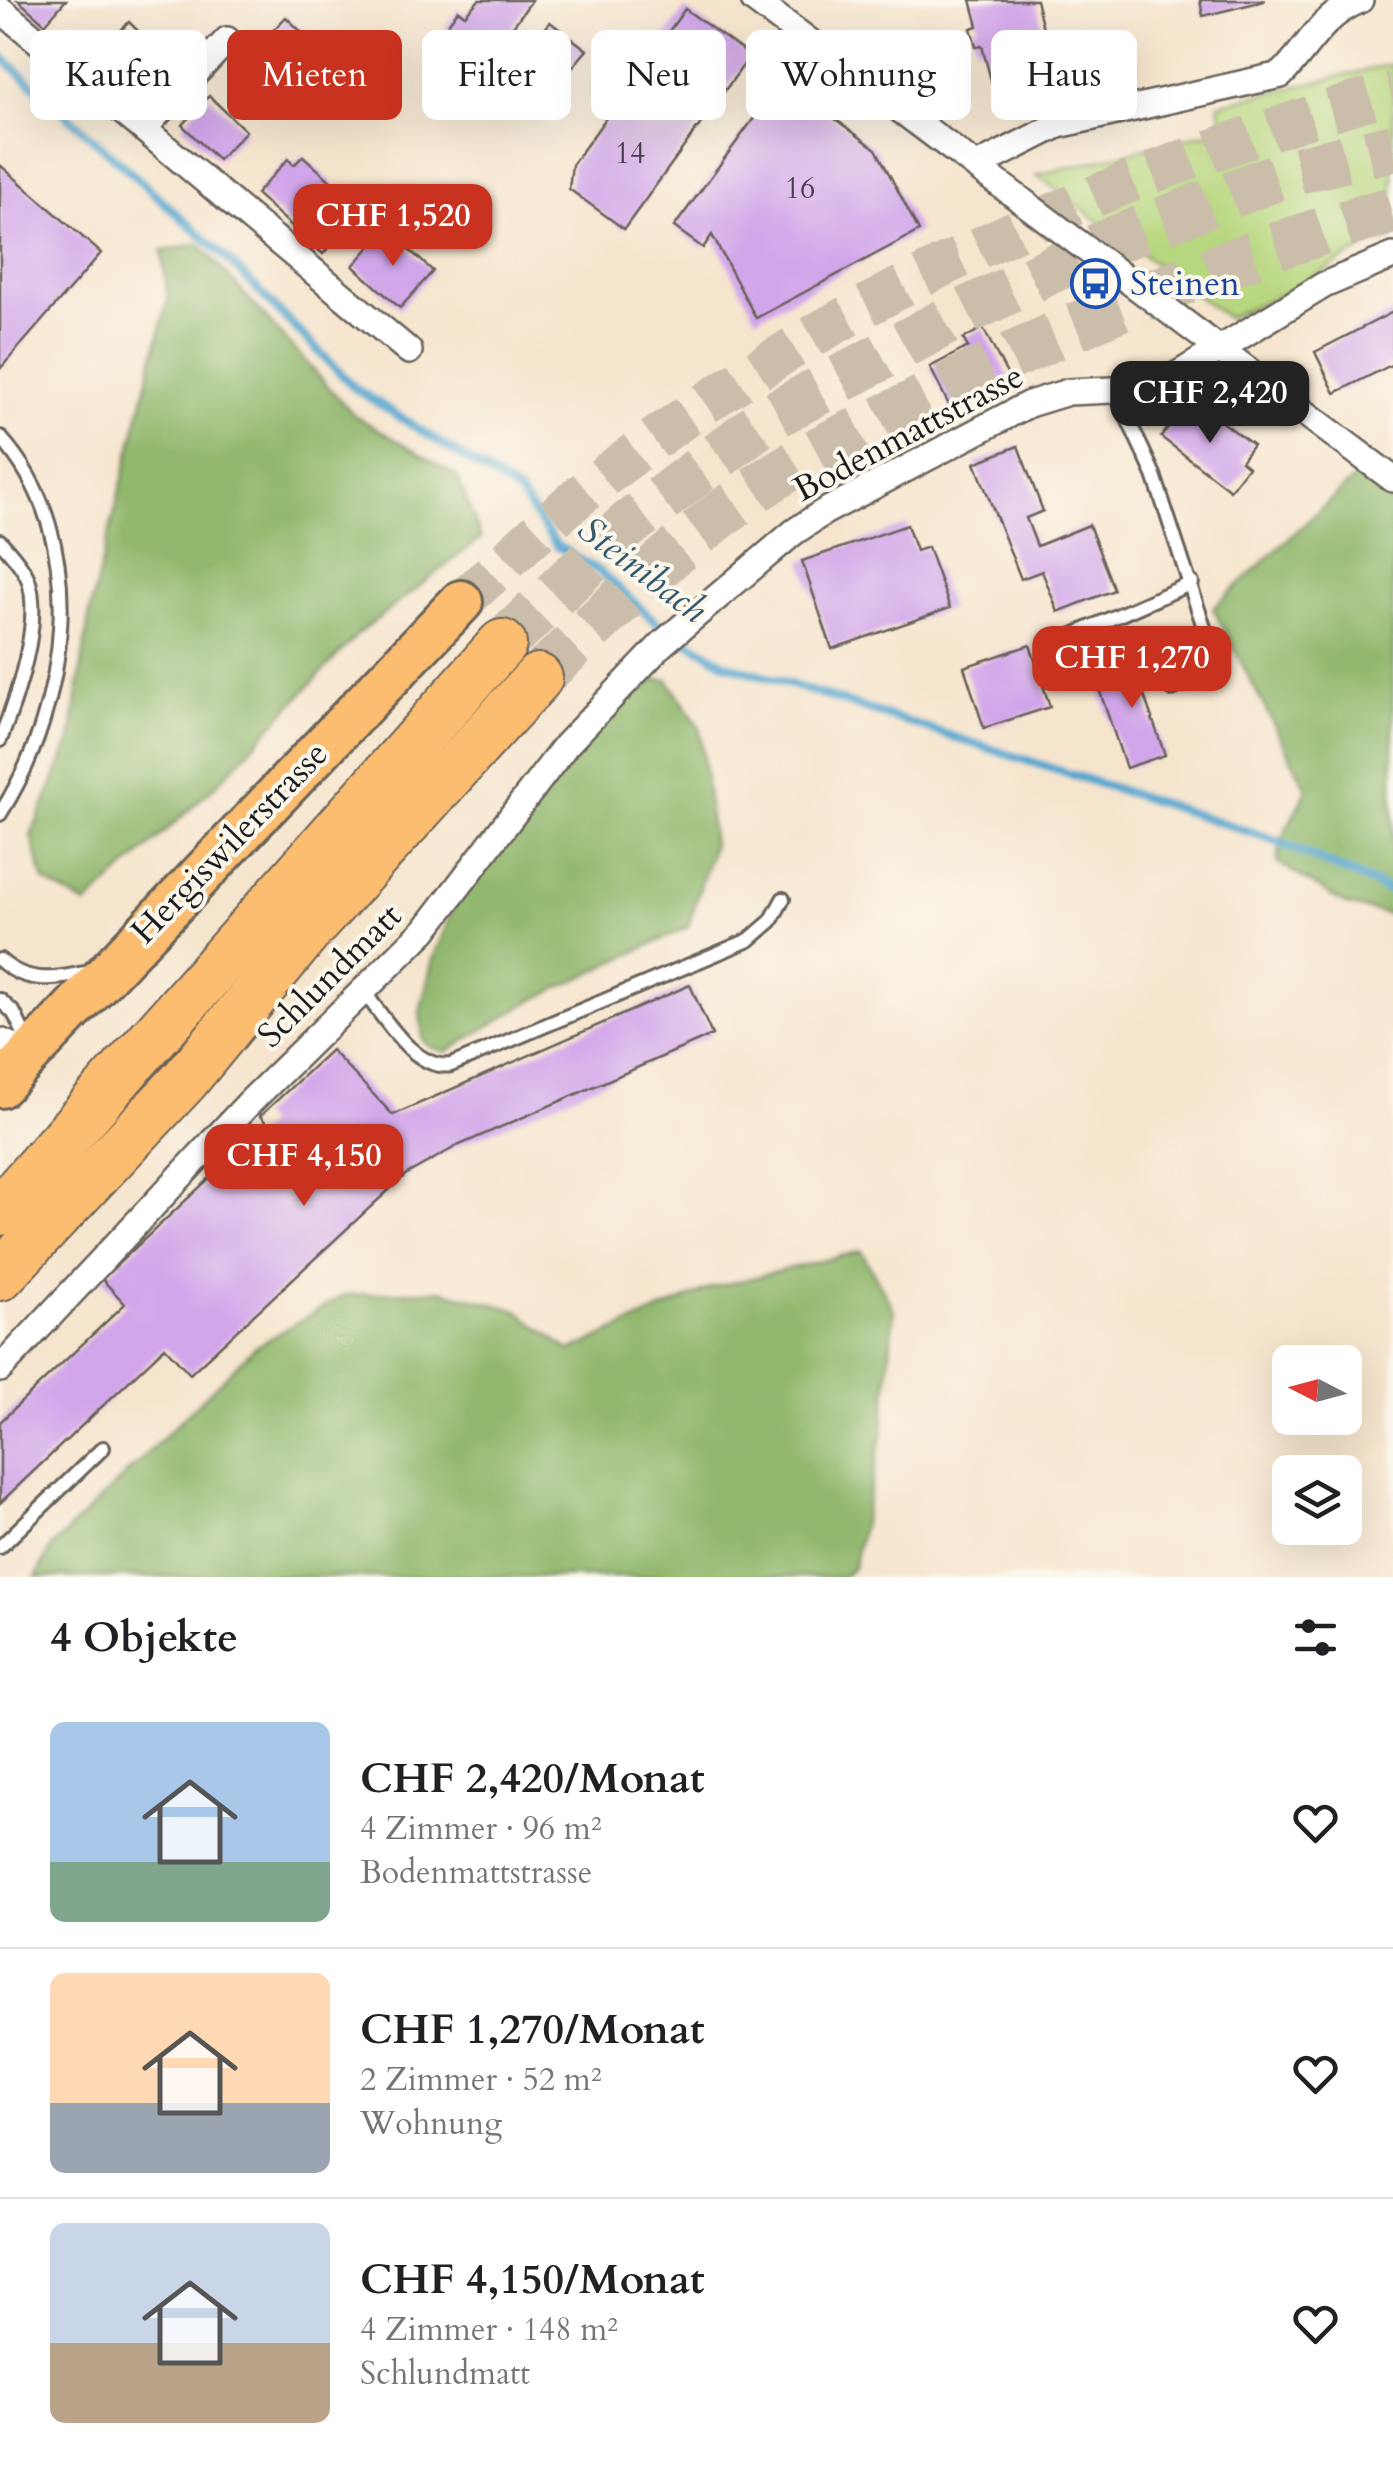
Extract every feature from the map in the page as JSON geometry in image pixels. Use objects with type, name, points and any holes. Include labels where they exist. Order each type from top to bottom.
[{"type":"highway","points":[[0,1211],[502,644]]},
{"type":"highway","points":[[0,1294],[14,1262],[184,1080],[308,931],[538,678]]},
{"type":"highway","points":[[0,1169],[144,1051]]},
{"type":"main road","name":"Hergiswilerstrasse","points":[[0,1086],[15,1048],[110,966],[462,602]]},
{"type":"street","points":[[754,0],[1393,479]]},
{"type":"street","points":[[977,166],[1058,125],[1281,75],[1314,30],[1340,8],[1360,0]]},
{"type":"street","points":[[0,8],[410,351]]},
{"type":"street","points":[[144,128],[227,40]]},
{"type":"street","name":"Bodenmattstrasse","points":[[691,618],[794,532],[936,451],[1051,395],[1156,388],[1324,285],[1393,256]]},
{"type":"street","name":"Schlundmatt","points":[[0,1369],[248,1104],[434,919],[566,745],[691,618]]},
{"type":"lane","points":[[1116,391],[1154,475],[1218,670],[1172,690]]},
{"type":"lane","points":[[0,437],[23,462],[47,510],[56,549],[59,597],[53,686],[42,725],[0,814]]},
{"type":"lane","points":[[0,540],[28,578],[31,611],[24,668],[0,740]]},
{"type":"lane","points":[[1048,646],[1192,583]]},
{"type":"lane","points":[[363,991],[420,1058],[440,1067],[451,1065],[749,940],[771,921],[783,900]]},
{"type":"lane","points":[[0,960],[14,972],[45,979],[110,966]]},
{"type":"lane","points":[[0,1000],[27,1034],[15,1048]]},
{"type":"lane","points":[[0,1548],[103,1448]]},
{"type":"green space","points":[[1393,64],[1393,240],[1368,246],[1286,292],[1227,318],[1037,175],[1223,129],[1219,104]]},
{"type":"green space","points":[[199,244],[354,415],[457,476],[481,538],[358,634],[219,782],[86,905],[44,881],[31,836],[71,740],[90,610],[168,299],[162,251]]},
{"type":"green space","points":[[1358,475],[1393,504],[1393,915],[1346,905],[1277,862],[1283,836],[1307,789],[1213,608]]},
{"type":"green space","points":[[655,679],[668,680],[700,728],[713,845],[688,927],[529,1002],[446,1052],[430,1047],[423,1039],[420,1012],[433,959],[453,908],[603,718]]},
{"type":"green space","points":[[861,1251],[894,1310],[883,1430],[853,1568],[843,1577],[36,1577],[51,1548],[254,1348],[344,1295],[441,1290],[516,1310],[570,1351],[711,1288]]},
{"type":"building","points":[[18,0],[66,0],[45,24]]},
{"type":"building","points":[[479,0],[532,0],[512,30],[445,28],[458,10],[465,15]]},
{"type":"building","points":[[971,0],[1036,0],[1043,30],[991,30],[991,80],[982,46],[976,47],[971,28],[978,26]]},
{"type":"building","points":[[1200,0],[1264,0],[1264,1],[1203,16]]},
{"type":"building","points":[[685,9],[714,30],[670,30]]},
{"type":"building","points":[[286,17],[299,30],[273,30]]},
{"type":"building","points":[[129,22],[137,30],[121,30]]},
{"type":"building","points":[[550,22],[561,30],[544,30]]},
{"type":"building","points":[[571,38],[587,50],[571,69]]},
{"type":"building","points":[[726,39],[746,53],[746,61],[726,89]]},
{"type":"building","points":[[207,98],[227,113],[227,120],[234,120],[246,131],[218,160],[182,125],[187,120],[207,120]]},
{"type":"building","points":[[605,120],[703,120],[624,229],[569,189],[572,165]]},
{"type":"building","points":[[753,120],[836,120],[876,149],[919,231],[756,318],[712,235],[703,248],[674,227]]},
{"type":"building","points":[[303,156],[333,183],[323,194],[352,222],[323,254],[256,194],[288,159],[294,165]]},
{"type":"building","points":[[0,165],[101,253],[0,369]]},
{"type":"building","points":[[386,229],[433,271],[400,308],[353,266]]},
{"type":"building","points":[[1393,312],[1393,364],[1335,393],[1315,352]]},
{"type":"building","points":[[983,328],[1009,378],[951,409],[930,367],[968,347],[963,339]]},
{"type":"building","points":[[1205,409],[1253,445],[1241,461],[1248,467],[1230,490],[1161,437],[1182,410],[1196,420]]},
{"type":"building","points":[[1018,446],[1043,511],[1026,518],[1037,546],[1089,525],[1114,590],[1058,612],[1042,571],[1021,579],[975,463]]},
{"type":"building","points":[[907,525],[916,551],[928,547],[950,608],[832,649],[802,561]]},
{"type":"building","points":[[1030,645],[1050,707],[984,728],[964,667]]},
{"type":"building","points":[[1152,658],[1160,680],[1141,687],[1165,755],[1126,768],[1095,677]]},
{"type":"building","points":[[690,985],[712,1035],[457,1146],[405,1175],[190,1374],[165,1347],[0,1503],[0,1422],[125,1304],[102,1279],[267,1124],[260,1116],[331,1050],[393,1115]]},
{"type":"waterway","name":"Steinibach","points":[[0,55],[224,256],[356,389],[519,493],[557,546],[600,572],[657,623],[726,664],[1269,838],[1393,892]]},
{"type":"tunnel","points":[[461,602],[575,500],[681,420],[774,359],[872,303],[973,251],[1182,161],[1393,92]]},
{"type":"tunnel","points":[[502,644],[629,524],[765,420],[956,316],[1106,243],[1289,172],[1393,147]]},
{"type":"tunnel","points":[[538,678],[696,534],[764,483],[816,452],[1099,316],[1274,247],[1393,210]]},
{"type":"place","name":"Steinen","points":[[1095,283]]}]
